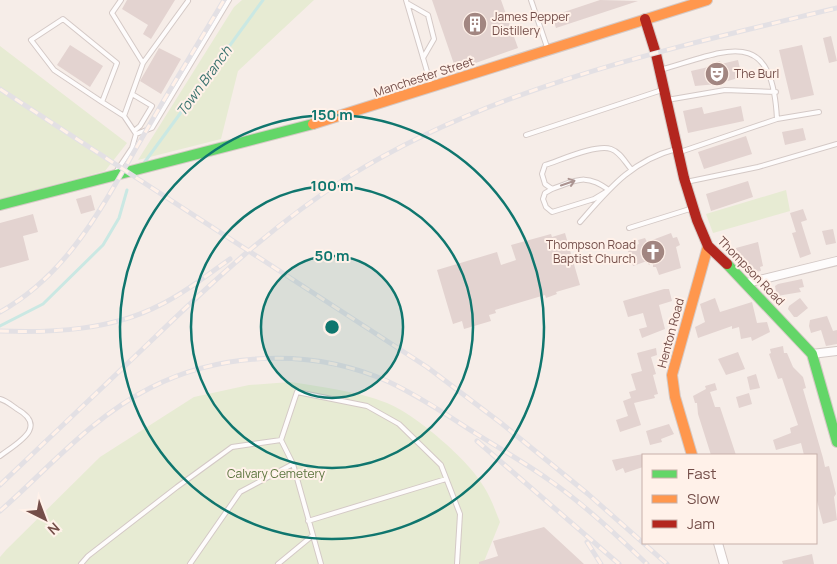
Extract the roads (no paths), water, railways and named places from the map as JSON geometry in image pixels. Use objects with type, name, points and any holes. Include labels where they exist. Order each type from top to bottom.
[{"type":"main road","name":"Manchester Street","points":[[0,205],[315,124],[645,18],[708,0]]},
{"type":"main road","name":"Thompson Road","points":[[645,18],[660,70],[693,208],[708,246],[747,283],[812,354],[837,442]]},
{"type":"main road","name":"Henton Road","points":[[692,454],[675,397],[672,375],[708,246]]},
{"type":"street","points":[[747,283],[837,261]]},
{"type":"street","points":[[812,354],[837,352]]},
{"type":"street","points":[[718,544],[724,564]]},
{"type":"lane","points":[[121,0],[112,13],[143,63]]},
{"type":"lane","points":[[135,132],[152,128],[229,0]]},
{"type":"lane","points":[[531,0],[548,50]]},
{"type":"lane","points":[[124,116],[143,63],[188,1]]},
{"type":"lane","points":[[406,1],[428,15],[434,39],[423,58]]},
{"type":"lane","points":[[406,1],[432,87]]},
{"type":"lane","points":[[102,102],[117,63],[63,19],[30,40],[54,70],[102,102],[124,116],[135,132]]},
{"type":"lane","points":[[660,70],[738,51],[754,53],[765,64],[772,78],[776,92],[777,119]]},
{"type":"lane","points":[[526,135],[664,89]]},
{"type":"lane","points":[[667,100],[725,90],[776,92]]},
{"type":"lane","points":[[113,176],[132,148],[135,132],[152,106],[132,94]]},
{"type":"lane","points":[[580,222],[631,169],[661,153],[679,151],[777,119],[819,112]]},
{"type":"lane","points":[[686,182],[758,167],[837,144]]},
{"type":"lane","points":[[552,189],[546,184],[542,174],[545,165],[600,148],[612,149],[621,155],[631,169]]},
{"type":"lane","points":[[583,178],[596,180],[609,190],[594,199],[552,212],[546,207],[543,199],[546,193],[552,189],[583,178]]},
{"type":"lane","points":[[630,228],[693,208]]},
{"type":"lane","points":[[322,564],[312,536],[293,464],[282,440],[296,392],[367,406],[399,424],[441,465],[460,514],[457,564]]},
{"type":"lane","points":[[0,399],[22,412],[29,418],[31,425],[30,431],[0,456]]},
{"type":"lane","points":[[81,564],[88,556],[176,487],[232,447],[282,440]]},
{"type":"lane","points":[[190,564],[240,492],[293,464]]},
{"type":"lane","points":[[308,521],[446,479]]},
{"type":"lane","points":[[278,564],[312,536]]},
{"type":"waterway","name":"Town Branch","points":[[144,163],[263,0]]},
{"type":"waterway","name":"Town Branch","points":[[0,326],[43,304],[103,245],[119,218],[127,190]]},
{"type":"railway","points":[[0,312],[25,296],[48,276],[85,232],[224,0]]},
{"type":"railway","points":[[0,485],[245,254],[321,195],[404,145],[462,118],[523,94],[585,73],[711,38],[837,8]]},
{"type":"railway","points":[[0,89],[427,367],[501,423],[588,494],[642,542]]},
{"type":"railway","points":[[0,331],[61,330],[102,325],[122,320],[142,313],[178,295],[230,259]]},
{"type":"railway","points":[[0,511],[90,429],[129,400],[150,388],[178,376],[207,367],[238,361],[269,358],[300,359],[331,363],[360,371],[400,387],[562,489],[600,520],[647,564]]},
{"type":"railway","points":[[477,441],[619,564]]},
{"type":"railway","points":[[587,542],[601,564]]},
{"type":"railway","points":[[644,544],[667,564]]},
{"type":"place","name":"James Pepper Distillery","points":[[475,24]]},
{"type":"place","name":"The Burl","points":[[717,74]]},
{"type":"place","name":"Thompson Road Baptist Church","points":[[653,252]]},
{"type":"park label","name":"Calvary Cemetery","points":[[276,474]]}]
